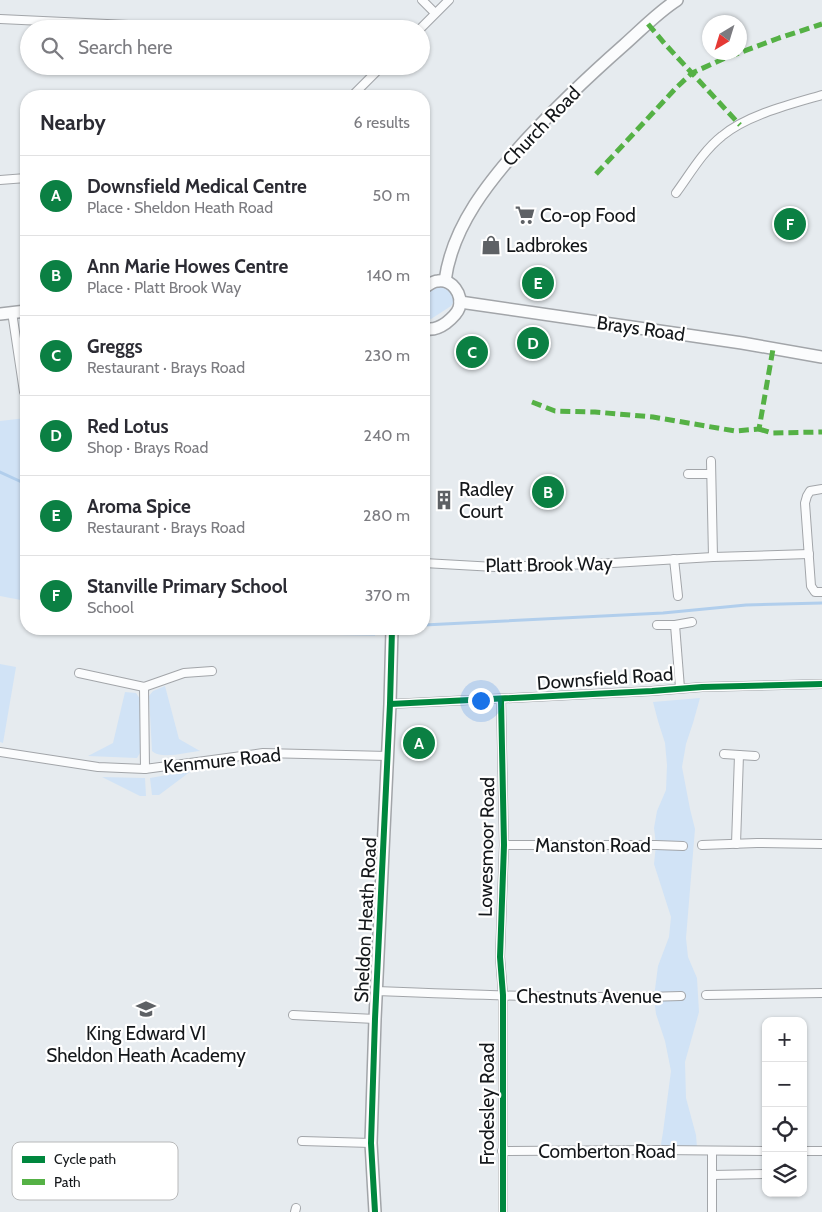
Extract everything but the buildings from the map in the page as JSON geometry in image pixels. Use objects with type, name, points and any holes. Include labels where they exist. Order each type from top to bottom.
[{"type":"street","points":[[422,0],[435,13]]},
{"type":"street","points":[[428,20],[449,0]]},
{"type":"street","name":"Church Road","points":[[445,281],[446,270],[458,234],[472,208],[501,169],[548,116],[605,62],[676,0]]},
{"type":"street","points":[[0,19],[21,20]]},
{"type":"street","points":[[358,90],[373,75]]},
{"type":"street","points":[[676,193],[706,152],[722,136],[745,121],[822,95]]},
{"type":"street","points":[[0,180],[20,178]]},
{"type":"street","points":[[430,284],[435,281],[445,281],[451,284],[456,289],[460,302],[456,314],[444,324],[430,331]]},
{"type":"street","name":"Brays Road","points":[[460,302],[696,336],[822,357]]},
{"type":"street","points":[[0,314],[20,311]]},
{"type":"street","points":[[12,312],[20,365]]},
{"type":"street","points":[[711,461],[713,557]]},
{"type":"street","points":[[688,474],[711,474]]},
{"type":"street","points":[[822,489],[810,491],[806,503],[811,586],[815,592],[822,592]]},
{"type":"street","name":"Platt Brook Way","points":[[430,563],[495,567],[809,554]]},
{"type":"street","points":[[674,559],[678,596]]},
{"type":"street","points":[[657,625],[692,622]]},
{"type":"street","points":[[674,625],[680,688]]},
{"type":"street","name":"Sheldon Heath Road","points":[[374,1212],[372,1143],[375,1019],[392,635]]},
{"type":"street","points":[[79,673],[144,687],[184,673],[212,671]]},
{"type":"street","name":"Downsfield Road","points":[[390,704],[680,688],[822,684]]},
{"type":"street","name":"Kenmure Road","points":[[144,687],[145,769]]},
{"type":"street","name":"Lowesmoor Road","points":[[501,699],[504,844],[500,958],[502,995]]},
{"type":"street","name":"Kenmure Road","points":[[0,752],[98,767],[145,769],[263,752],[388,756]]},
{"type":"street","points":[[724,754],[755,756]]},
{"type":"street","points":[[736,844],[739,755]]},
{"type":"street","name":"Manston Road","points":[[504,844],[683,846]]},
{"type":"street","points":[[702,845],[822,844]]},
{"type":"street","name":"Chestnuts Avenue","points":[[376,992],[616,997],[681,996]]},
{"type":"street","points":[[706,995],[822,993]]},
{"type":"street","name":"Frodesley Road","points":[[502,995],[503,1212]]},
{"type":"street","points":[[294,1015],[375,1019]]},
{"type":"street","points":[[302,1141],[372,1143]]},
{"type":"street","points":[[712,1150],[712,1212]]},
{"type":"street","name":"Comberton Road","points":[[502,1151],[762,1151]]},
{"type":"street","points":[[807,1151],[822,1151]]},
{"type":"street","points":[[712,1174],[762,1174]]},
{"type":"shaded area","points":[[443,285],[450,292],[454,301],[451,306],[431,319],[430,319],[430,292]]},
{"type":"shaded area","points":[[20,419],[20,600],[0,596],[0,421]]},
{"type":"shaded area","points":[[339,635],[375,635],[375,636]]},
{"type":"shaded area","points":[[0,664],[16,667],[3,743],[0,742]]},
{"type":"shaded area","points":[[165,686],[179,739],[200,751],[162,755],[152,751],[149,696],[153,691]]},
{"type":"shaded area","points":[[125,692],[136,693],[140,699],[140,753],[137,758],[88,756],[113,743]]},
{"type":"shaded area","points":[[700,698],[686,744],[682,767],[695,829],[686,938],[688,957],[697,978],[699,1012],[685,1062],[686,1098],[696,1135],[697,1148],[660,1150],[671,1071],[665,1041],[656,1014],[654,997],[658,966],[669,937],[671,917],[654,864],[656,845],[654,828],[657,811],[666,790],[667,765],[665,743],[653,702]]},
{"type":"shaded area","points":[[191,771],[159,795],[152,795],[150,778]]},
{"type":"shaded area","points":[[102,777],[145,778],[146,796],[140,796]]},
{"type":"waterway","points":[[0,472],[20,481]]},
{"type":"waterway","points":[[430,625],[663,613],[746,605],[822,603]]},
{"type":"marked path","points":[[648,24],[740,125]]},
{"type":"marked path","points":[[596,174],[692,73],[723,59],[822,24]]},
{"type":"marked path","points":[[532,402],[555,411],[653,417],[735,431],[759,429],[773,349]]},
{"type":"marked path","points":[[759,429],[772,433],[822,432]]},
{"type":"cycle path","points":[[375,1212],[371,1143],[392,635]]},
{"type":"cycle path","points":[[390,704],[702,687],[822,684]]},
{"type":"cycle path","points":[[501,699],[504,845],[500,957],[503,995],[503,1212]]},
{"type":"place","name":"Co-op Food","points":[[525,215]]},
{"type":"place","name":"Stanville Primary School","points":[[790,224]]},
{"type":"place","name":"Ladbrokes","points":[[491,245]]},
{"type":"place","name":"Aroma Spice","points":[[538,283]]},
{"type":"place","name":"Red Lotus","points":[[533,343]]},
{"type":"place","name":"Greggs","points":[[472,352]]},
{"type":"place","name":"Ann Marie Howes Centre","points":[[548,492]]},
{"type":"place","name":"Radley Court","points":[[444,500]]},
{"type":"place","name":"Downsfield Medical Centre","points":[[419,743]]},
{"type":"place","name":"King Edward VI Sheldon Heath Academy","points":[[146,1009]]}]
